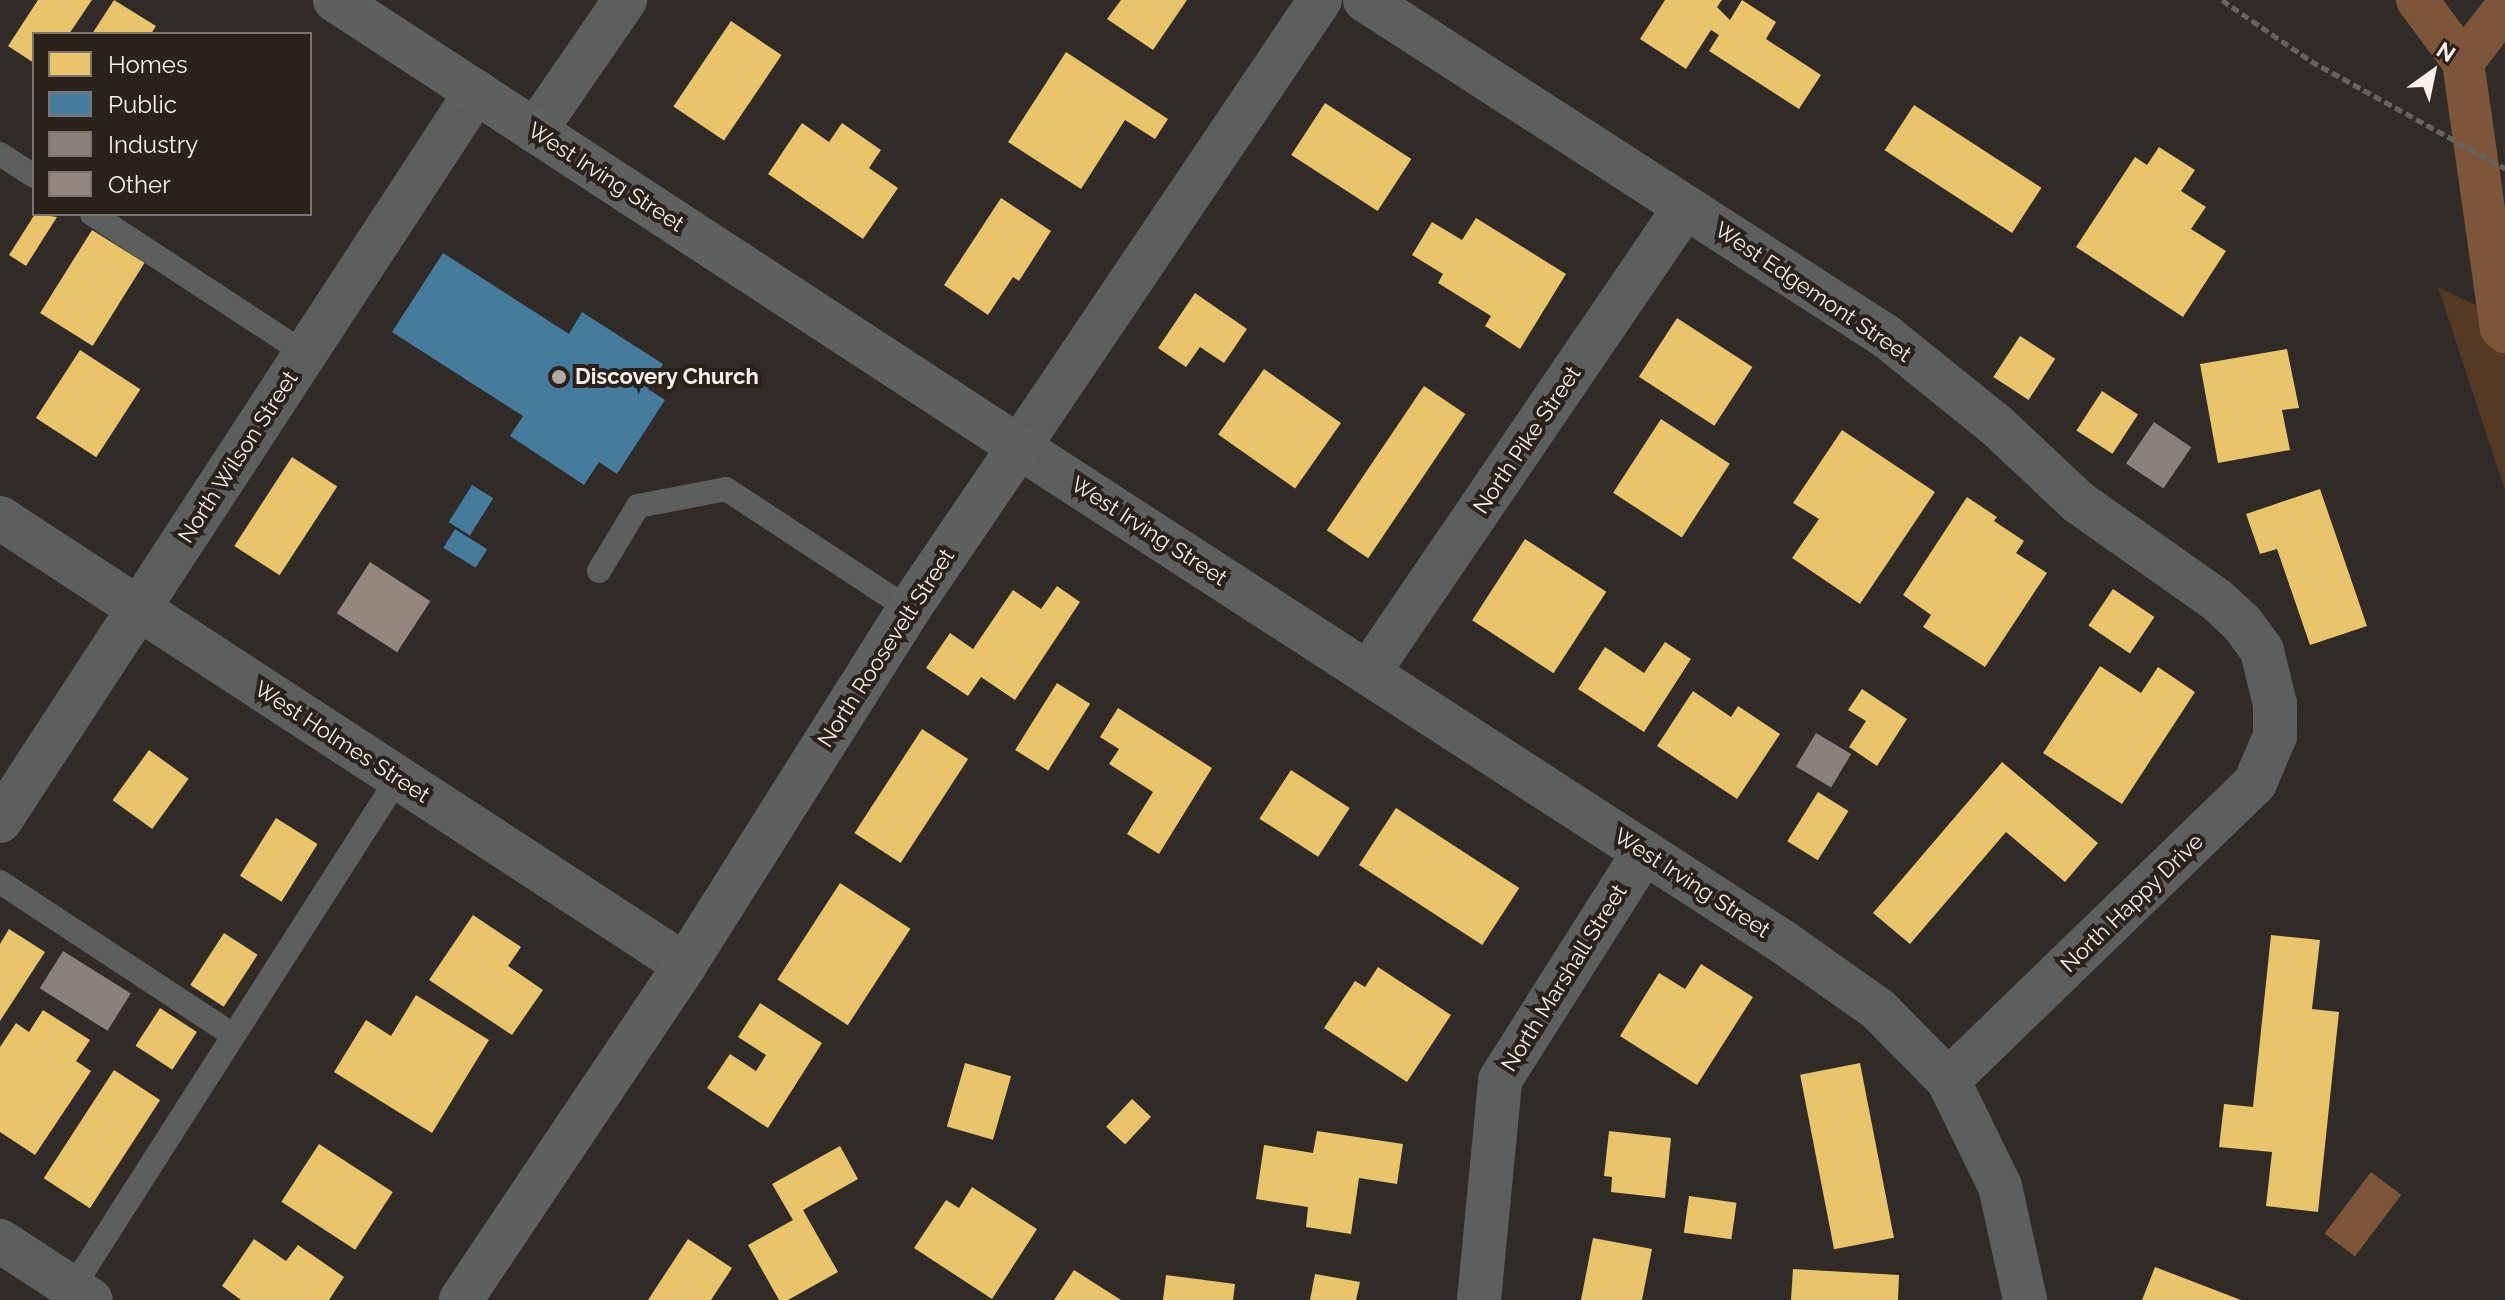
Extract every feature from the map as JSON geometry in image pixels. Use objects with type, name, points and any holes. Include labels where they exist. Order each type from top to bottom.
[{"type":"street","name":"West Irving Street","points":[[335,0],[1783,942],[1878,1009],[1948,1080],[2000,1186],[2025,1300]]},
{"type":"street","points":[[535,131],[625,0]]},
{"type":"street","name":"North Roosevelt Street","points":[[461,1300],[685,965],[909,609],[1320,0]]},
{"type":"street","name":"West Edgemont Street","points":[[1365,0],[1887,337],[1995,424],[2078,502],[2217,600],[2242,623],[2262,651],[2275,704]]},
{"type":"street","name":"North Wilson Street","points":[[0,821],[476,92]]},
{"type":"street","name":"North Pike Street","points":[[1368,673],[1685,207]]},
{"type":"street","name":"West Holmes Street","points":[[0,518],[685,965]]},
{"type":"street","name":"North Happy Drive","points":[[1948,1080],[2255,783],[2275,736],[2275,704]]},
{"type":"street","name":"North Marshall Street","points":[[1479,1300],[1500,1080],[1644,852]]},
{"type":"street","points":[[0,1241],[76,1296]]},
{"type":"lane","points":[[0,154],[32,175]]},
{"type":"lane","points":[[95,216],[306,354]]},
{"type":"lane","points":[[599,571],[638,506],[726,489],[909,609]]},
{"type":"lane","points":[[76,1296],[233,1035],[398,778]]},
{"type":"lane","points":[[0,882],[233,1035]]},
{"type":"path","points":[[2222,0],[2359,89],[2505,168]]},
{"type":"shaded area","points":[[2438,287],[2505,319],[2505,490]]},
{"type":"shaded area","points":[[2371,1172],[2401,1195],[2355,1256],[2325,1233]]},
{"type":"building: Homes","points":[[38,0],[92,0],[70,32],[32,32],[32,62],[8,46]]},
{"type":"building: Homes","points":[[114,0],[156,26],[152,32],[93,32]]},
{"type":"building: Homes","points":[[1121,0],[1187,0],[1153,50],[1107,19]]},
{"type":"building: Homes","points":[[1665,0],[1722,0],[1717,7],[1730,20],[1742,0],[1776,22],[1766,39],[1821,75],[1799,109],[1709,51],[1719,35],[1711,30],[1686,69],[1640,39]]},
{"type":"building: Homes","points":[[731,21],[782,55],[724,141],[673,106]]},
{"type":"building: Homes","points":[[1066,52],[1168,119],[1155,139],[1125,120],[1081,189],[1008,142]]},
{"type":"building: Homes","points":[[1325,103],[1411,159],[1378,211],[1291,155]]},
{"type":"building: Homes","points":[[1914,105],[2041,188],[2012,233],[1885,150]]},
{"type":"building: Homes","points":[[802,123],[829,142],[842,123],[881,150],[869,168],[898,188],[863,239],[768,174]]},
{"type":"building: Homes","points":[[2159,147],[2195,170],[2181,191],[2206,207],[2191,229],[2226,251],[2183,317],[2076,247],[2135,157],[2147,165]]},
{"type":"building: Homes","points":[[1001,198],[1051,231],[1019,281],[1013,277],[988,315],[944,285]]},
{"type":"building: Homes","points":[[34,216],[57,217],[26,266],[9,255]]},
{"type":"building: Homes","points":[[1476,218],[1566,274],[1520,349],[1485,326],[1491,316],[1438,283],[1443,274],[1412,255],[1432,222],[1462,240]]},
{"type":"building: Homes","points":[[92,230],[145,263],[93,346],[40,313]]},
{"type":"building: Homes","points":[[1195,293],[1247,329],[1224,363],[1200,347],[1186,367],[1158,348]]},
{"type":"building: Homes","points":[[1677,318],[1752,367],[1714,426],[1639,377]]},
{"type":"building: Homes","points":[[2020,336],[2055,359],[2029,400],[1993,377]]},
{"type":"building: Homes","points":[[2287,349],[2299,408],[2282,410],[2290,450],[2218,463],[2200,364]]},
{"type":"building: Homes","points":[[80,350],[140,389],[96,457],[36,418]]},
{"type":"building: Homes","points":[[1264,369],[1341,423],[1295,488],[1218,435]]},
{"type":"building: Homes","points":[[1424,386],[1465,414],[1368,558],[1327,530]]},
{"type":"building: Homes","points":[[2102,391],[2138,414],[2112,454],[2076,430]]},
{"type":"building: Homes","points":[[1661,419],[1730,464],[1682,537],[1613,493]]},
{"type":"building: Homes","points":[[1842,430],[1935,492],[1860,604],[1792,558],[1819,519],[1793,503]]},
{"type":"building: Homes","points":[[292,457],[337,486],[280,575],[234,546]]},
{"type":"building: Homes","points":[[2320,489],[2367,626],[2310,645],[2277,549],[2260,554],[2246,514]]},
{"type":"building: Homes","points":[[1967,497],[1997,517],[1994,521],[2024,541],[2016,553],[2047,573],[1985,667],[1923,627],[1931,615],[1903,595]]},
{"type":"building: Homes","points":[[1525,539],[1606,592],[1554,673],[1472,620]]},
{"type":"building: Homes","points":[[1057,586],[1080,602],[1015,700],[981,677],[968,696],[926,668],[950,633],[973,649],[1013,590],[1041,609]]},
{"type":"building: Homes","points":[[2113,589],[2154,617],[2130,653],[2088,625]]},
{"type":"building: Homes","points":[[1665,642],[1691,659],[1644,732],[1578,689],[1605,647],[1644,673]]},
{"type":"building: Homes","points":[[2100,666],[2141,693],[2158,667],[2195,692],[2122,804],[2043,753]]},
{"type":"building: Homes","points":[[1057,683],[1090,704],[1048,771],[1015,750]]},
{"type":"building: Homes","points":[[1862,689],[1907,719],[1877,766],[1849,747],[1866,721],[1848,710]]},
{"type":"building: Homes","points":[[1693,691],[1731,717],[1738,706],[1780,734],[1737,799],[1657,746]]},
{"type":"building: Homes","points":[[1118,708],[1212,768],[1159,854],[1127,834],[1153,792],[1109,764],[1119,749],[1100,737]]},
{"type":"building: Homes","points":[[922,729],[968,759],[901,863],[854,833]]},
{"type":"building: Homes","points":[[149,750],[189,779],[152,829],[113,800]]},
{"type":"building: Homes","points":[[2002,762],[2098,843],[2065,882],[2006,832],[1910,944],[1873,913]]},
{"type":"building: Homes","points":[[1291,770],[1350,808],[1318,857],[1259,819]]},
{"type":"building: Homes","points":[[1818,792],[1849,811],[1818,860],[1787,841]]},
{"type":"building: Homes","points":[[1396,808],[1519,888],[1482,945],[1359,865]]},
{"type":"building: Homes","points":[[276,818],[318,844],[282,902],[240,876]]},
{"type":"building: Homes","points":[[840,883],[910,929],[848,1025],[777,979]]},
{"type":"building: Homes","points":[[473,915],[521,947],[508,966],[543,990],[512,1035],[429,980]]},
{"type":"building: Homes","points":[[9,929],[45,952],[0,1021],[0,944]]},
{"type":"building: Homes","points":[[224,933],[258,955],[224,1007],[190,985]]},
{"type":"building: Homes","points":[[2271,935],[2320,940],[2312,1009],[2339,1012],[2318,1212],[2266,1206],[2272,1152],[2219,1147],[2224,1104],[2253,1107]]},
{"type":"building: Homes","points":[[1701,964],[1753,997],[1697,1085],[1620,1036],[1659,973],[1685,989]]},
{"type":"building: Homes","points":[[1378,967],[1451,1015],[1407,1082],[1324,1028],[1355,981],[1365,987]]},
{"type":"building: Homes","points":[[416,995],[489,1040],[432,1133],[334,1072],[366,1020],[391,1036]]},
{"type":"building: Homes","points":[[760,1003],[822,1043],[768,1128],[707,1088],[730,1054],[756,1071],[766,1055],[738,1037]]},
{"type":"building: Homes","points":[[160,1008],[197,1032],[172,1070],[135,1046]]},
{"type":"building: Homes","points":[[43,1010],[90,1040],[76,1061],[91,1071],[35,1155],[0,1132],[0,1047],[16,1023],[29,1032]]},
{"type":"building: Homes","points":[[965,1063],[1011,1076],[993,1140],[947,1126]]},
{"type":"building: Homes","points":[[1860,1063],[1894,1238],[1834,1249],[1800,1075]]},
{"type":"building: Homes","points":[[114,1070],[160,1100],[90,1208],[44,1178]]},
{"type":"building: Homes","points":[[1132,1099],[1151,1117],[1125,1145],[1106,1127]]},
{"type":"building: Homes","points":[[1317,1131],[1403,1144],[1397,1184],[1359,1178],[1351,1234],[1306,1227],[1308,1207],[1256,1199],[1264,1145],[1313,1153]]},
{"type":"building: Homes","points":[[1609,1131],[1671,1138],[1665,1198],[1611,1192],[1612,1177],[1604,1176]]},
{"type":"building: Homes","points":[[319,1144],[393,1192],[355,1250],[281,1202]]},
{"type":"building: Homes","points":[[840,1146],[858,1179],[803,1210],[838,1272],[788,1300],[779,1300],[748,1245],[793,1220],[772,1184]]},
{"type":"building: Homes","points":[[972,1187],[1037,1229],[992,1299],[914,1248],[946,1200],[959,1208]]},
{"type":"building: Homes","points":[[1689,1196],[1737,1203],[1731,1239],[1684,1233]]},
{"type":"building: Homes","points":[[1593,1238],[1652,1249],[1642,1300],[1581,1300]]},
{"type":"building: Homes","points":[[254,1239],[286,1261],[298,1245],[344,1277],[329,1300],[241,1300],[222,1286]]},
{"type":"building: Homes","points":[[688,1239],[732,1268],[711,1300],[648,1300]]},
{"type":"building: Homes","points":[[2155,1267],[2241,1300],[2142,1300]]},
{"type":"building: Homes","points":[[1793,1269],[1899,1275],[1898,1300],[1791,1300]]},
{"type":"building: Homes","points":[[1074,1270],[1121,1300],[1054,1300]]},
{"type":"building: Homes","points":[[1315,1274],[1360,1282],[1356,1300],[1310,1300]]},
{"type":"building: Homes","points":[[1166,1275],[1235,1284],[1233,1300],[1163,1300]]},
{"type":"building: Public","name":"Discovery Church","points":[[443,253],[569,334],[582,312],[663,364],[648,389],[665,400],[617,474],[599,462],[584,485],[510,436],[523,416],[392,332]]},
{"type":"building: Public","points":[[472,485],[493,498],[470,536],[449,522]]},
{"type":"building: Public","points":[[455,529],[487,549],[476,568],[443,548]]},
{"type":"building: Industry","points":[[2154,422],[2191,447],[2163,489],[2126,463]]},
{"type":"building: Industry","points":[[1816,733],[1851,754],[1831,788],[1796,766]]},
{"type":"building: Industry","points":[[63,951],[131,993],[108,1031],[40,988]]},
{"type":"building: Other","points":[[370,562],[430,601],[397,652],[337,613]]},
{"type":"waterway","points":[[2417,0],[2463,62],[2501,328],[2505,332]]},
{"type":"waterway","points":[[2463,62],[2505,8]]},
{"type":"place","name":"Discovery Church","points":[[559,377]]}]
